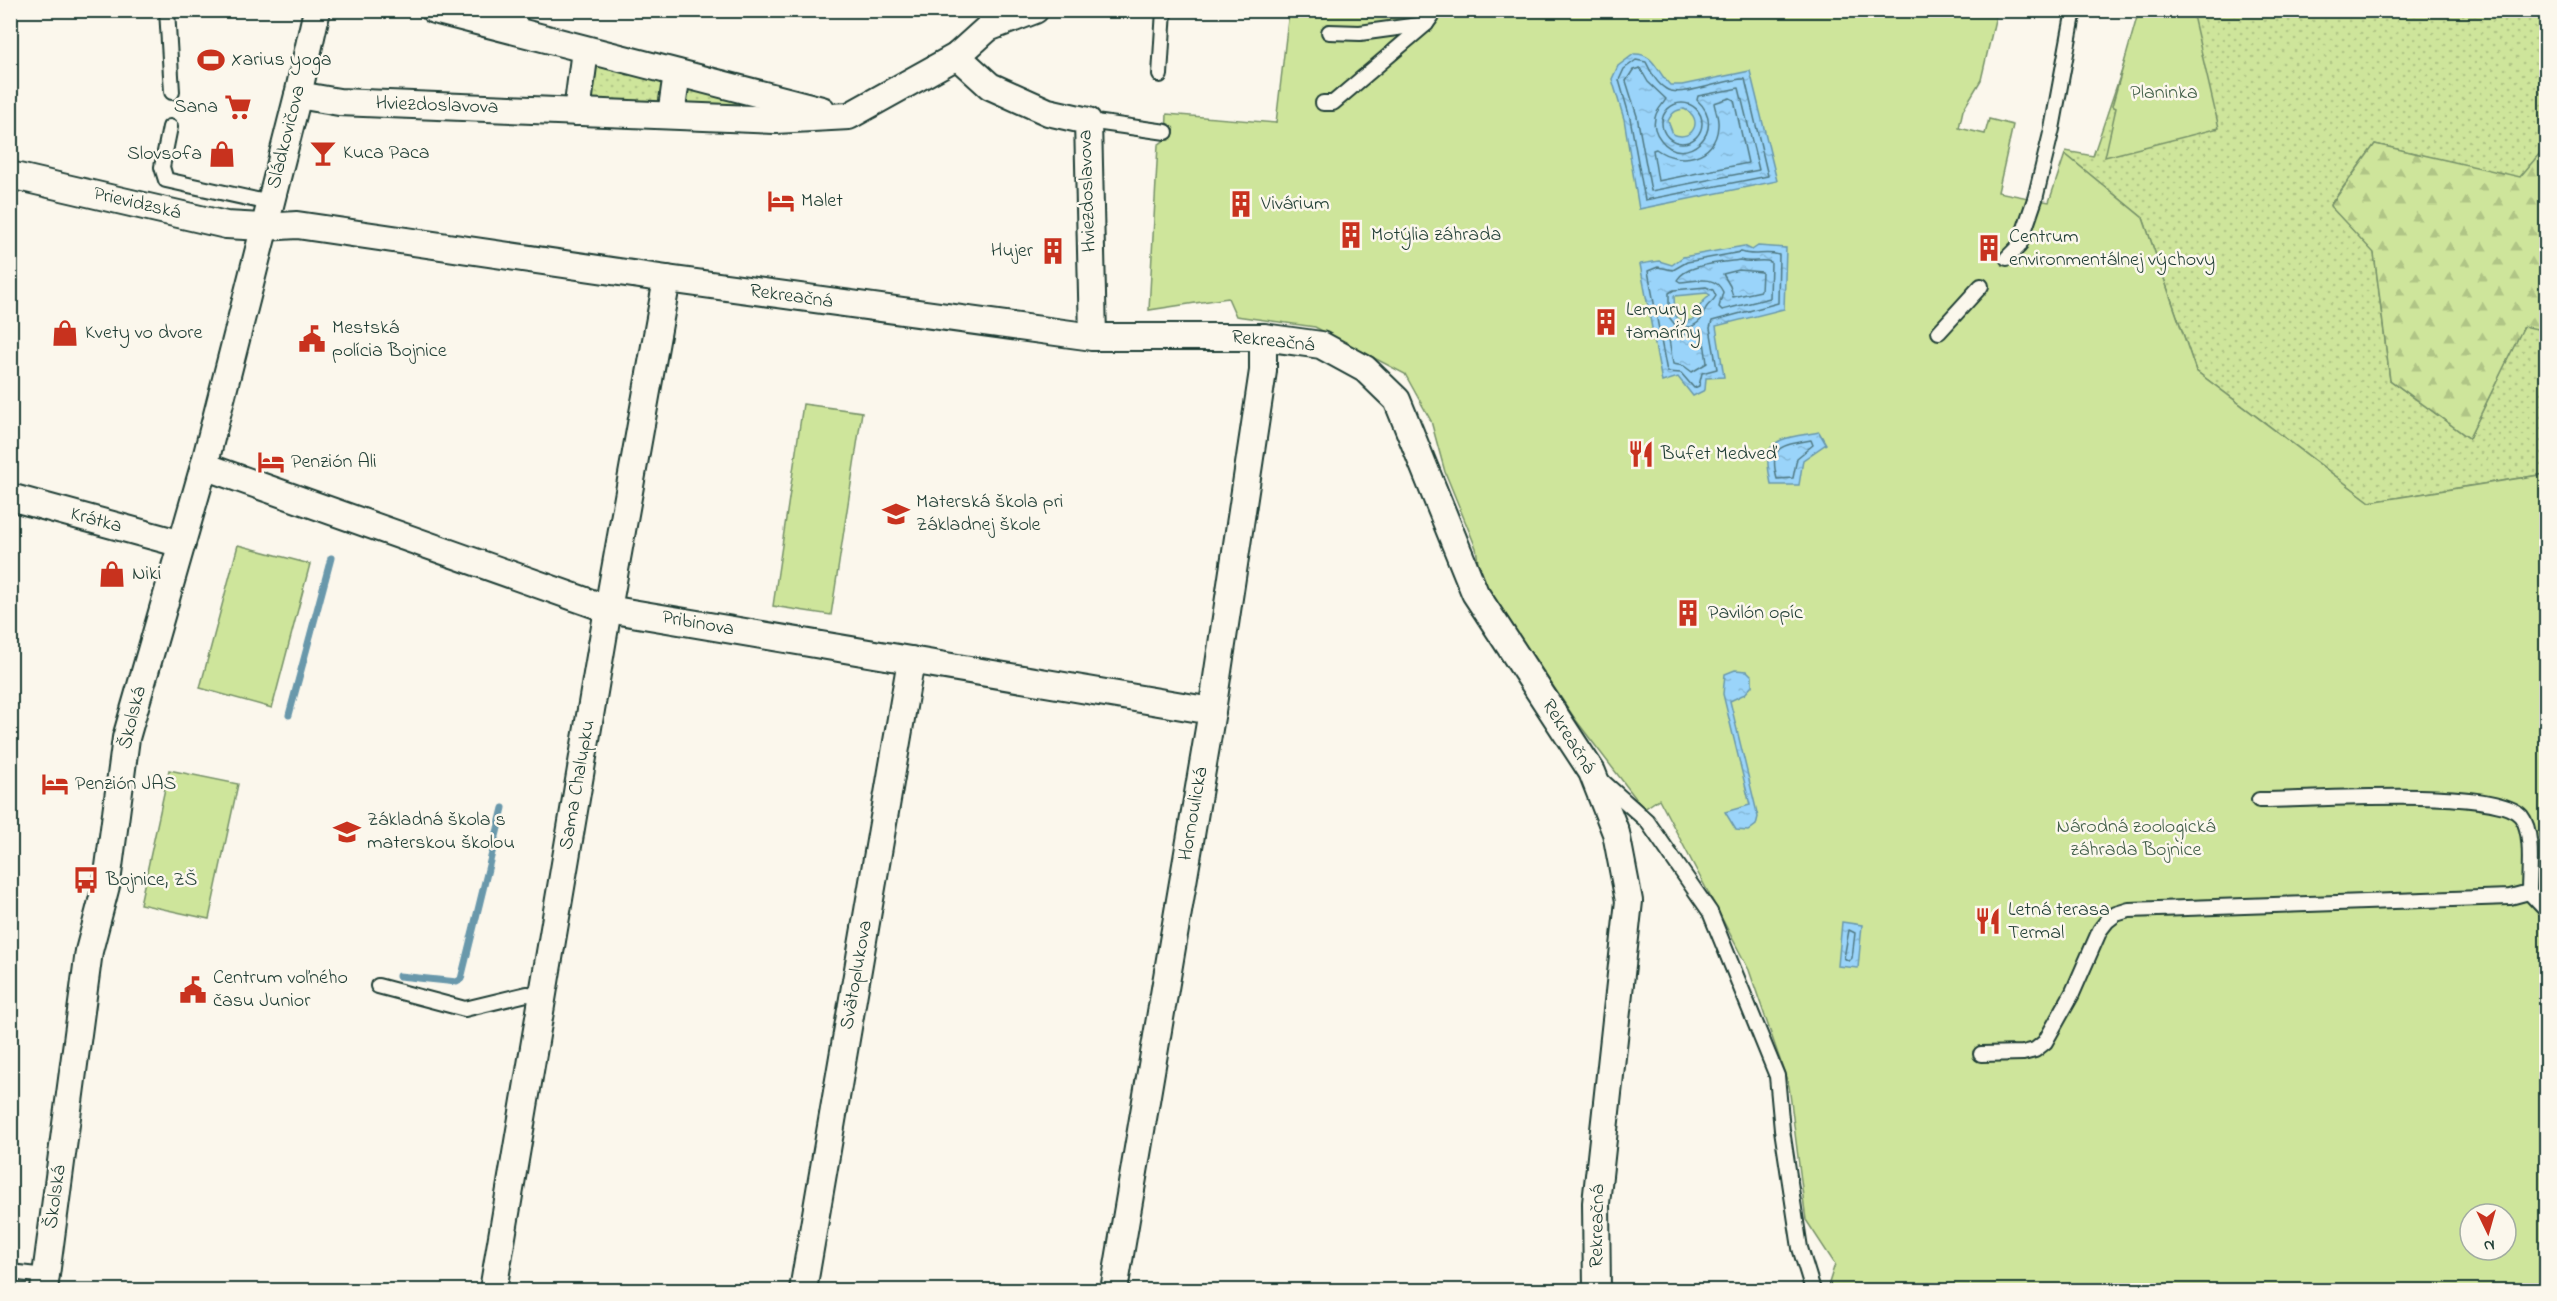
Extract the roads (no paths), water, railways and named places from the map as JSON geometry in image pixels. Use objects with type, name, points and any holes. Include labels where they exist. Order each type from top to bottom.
[{"type":"street","name":"Sládkovičova","points":[[264,227],[317,10]]},
{"type":"street","points":[[435,10],[518,21],[585,50],[849,116]]},
{"type":"street","name":"Hviezdoslavova","points":[[298,95],[339,102],[774,120],[849,116],[957,56],[988,28],[1035,10]]},
{"type":"street","points":[[577,112],[585,50]]},
{"type":"street","name":"Hviezdoslavova","points":[[957,56],[990,86],[1048,112],[1088,121],[1093,337]]},
{"type":"street","points":[[672,115],[677,73]]},
{"type":"street","name":"Prievidzská","points":[[10,175],[226,225],[264,227]]},
{"type":"street","name":"Rekreačná","points":[[264,227],[297,225],[667,279],[1093,337],[1263,337],[1321,345],[1365,369],[1397,400],[1475,593],[1592,772],[1616,833],[1629,901],[1596,1203],[1597,1290]]},
{"type":"street","name":"Školská","points":[[45,1283],[89,951],[107,882],[126,738],[204,466],[264,227]]},
{"type":"street","name":"Sama Chalupku","points":[[493,1290],[608,609],[667,279]]},
{"type":"street","name":"Hornoulická","points":[[1114,1290],[1212,711],[1263,371],[1263,337]]},
{"type":"street","name":"Pribinova","points":[[204,466],[608,609],[1212,711]]},
{"type":"street","name":"Krátka","points":[[10,497],[182,544]]},
{"type":"street","name":"Svätoplukova","points":[[803,1290],[911,660]]},
{"type":"lane","points":[[166,10],[171,92]]},
{"type":"lane","points":[[1160,75],[1164,10]]},
{"type":"lane","points":[[1323,103],[1333,103],[1426,24],[1436,10]]},
{"type":"lane","points":[[2007,258],[2019,246],[2035,200],[2052,129],[2074,10]]},
{"type":"lane","points":[[1329,32],[1360,33],[1426,24]]},
{"type":"lane","points":[[1088,121],[1166,132]]},
{"type":"lane","points":[[170,128],[162,167],[166,180],[270,203]]},
{"type":"lane","points":[[1939,332],[1981,286]]},
{"type":"lane","points":[[1592,772],[1647,821],[1710,912],[1777,1076],[1782,1130],[1800,1248],[1813,1290]]},
{"type":"lane","points":[[2259,800],[2407,795],[2483,802],[2507,807],[2517,812],[2526,824],[2529,848],[2529,892],[2547,910]]},
{"type":"lane","points":[[1980,1054],[2023,1053],[2035,1050],[2045,1042],[2072,994],[2100,930],[2106,921],[2116,914],[2129,910],[2510,897],[2529,892]]},
{"type":"lane","points":[[378,986],[465,1009],[527,994],[543,996]]},
{"type":"lane","points":[[10,1272],[45,1283]]},
{"type":"water","points":[[1634,54],[1641,54],[1654,64],[1670,85],[1682,85],[1750,71],[1777,181],[1639,209],[1624,119],[1612,79],[1618,66]],"holes":[[[1684,109],[1690,113],[1695,123],[1691,132],[1680,136],[1673,134],[1668,121],[1672,114]]]},
{"type":"water","points":[[1744,246],[1752,250],[1758,246],[1786,248],[1784,309],[1716,326],[1724,377],[1706,378],[1705,390],[1693,396],[1678,377],[1662,382],[1640,264],[1659,261],[1672,265],[1683,257]],"holes":[[[1707,293],[1710,295],[1691,320],[1680,321],[1675,315],[1674,296]]]},
{"type":"water","points":[[1819,432],[1826,444],[1803,460],[1799,485],[1771,485],[1768,457],[1774,444],[1780,440]]},
{"type":"water","points":[[1735,670],[1747,671],[1752,676],[1752,686],[1745,694],[1730,701],[1758,817],[1756,825],[1748,831],[1736,830],[1725,812],[1750,805],[1723,694],[1725,674]]},
{"type":"water","points":[[1842,922],[1862,925],[1858,968],[1838,966]]},
{"type":"waterway","points":[[289,715],[331,558]]},
{"type":"waterway","points":[[399,976],[457,982],[461,979],[503,808]]},
{"type":"place","name":"Xarius yoga","points":[[211,60]]},
{"type":"place","name":"Sana","points":[[238,107]]},
{"type":"place","name":"Kuca Paca","points":[[323,153]]},
{"type":"place","name":"Slovsofa","points":[[222,154]]},
{"type":"place","name":"Malet","points":[[781,201]]},
{"type":"place","name":"Vivárium","points":[[1241,204]]},
{"type":"place","name":"Motýlia záhrada","points":[[1351,235]]},
{"type":"place","name":"Centrum environmentálnej výchovy","points":[[1989,248]]},
{"type":"place","name":"Hujer","points":[[1053,251]]},
{"type":"place","name":"Lemury a tamaríny","points":[[1606,322]]},
{"type":"place","name":"Kvety vo dvore","points":[[65,333]]},
{"type":"place","name":"Mestská polícia Bojnice","points":[[312,339]]},
{"type":"place","name":"Bufet Medveď","points":[[1641,454]]},
{"type":"place","name":"Penzión Ali","points":[[271,462]]},
{"type":"place","name":"Materská škola pri Základnej škole","points":[[896,514]]},
{"type":"place","name":"Niki","points":[[112,574]]},
{"type":"place","name":"Pavilón opíc","points":[[1688,613]]},
{"type":"place","name":"Penzión JAS","points":[[55,784]]},
{"type":"place","name":"Základná škola s materskou školou","points":[[347,832]]},
{"type":"place","name":"Bojnice, ZŠ","points":[[86,880]]},
{"type":"place","name":"Letná terasa Termal","points":[[1988,921]]},
{"type":"place","name":"Centrum voľného času Junior","points":[[193,990]]},
{"type":"park label","name":"Planinka","points":[[2164,93]]},
{"type":"park label","name":"Národná zoologická záhrada Bojnice","points":[[2136,838]]}]
